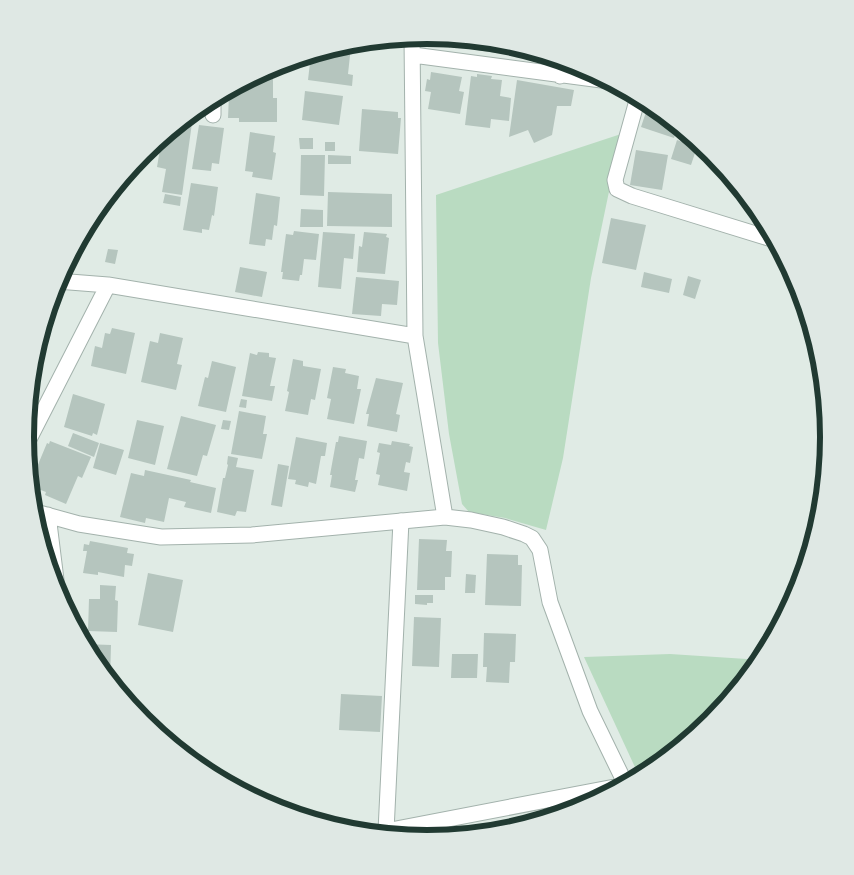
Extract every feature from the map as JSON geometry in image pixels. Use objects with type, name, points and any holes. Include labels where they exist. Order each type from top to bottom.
[{"type":"street","points":[[412,45],[415,336],[445,517]]},
{"type":"street","points":[[413,55],[587,79]]},
{"type":"street","points":[[560,76],[561,68]]},
{"type":"street","points":[[636,105],[615,180],[617,189],[632,196],[766,237]]},
{"type":"street","points":[[213,108],[213,115]]},
{"type":"street","points":[[66,282],[108,285],[415,336]]},
{"type":"street","points":[[34,428],[108,285]]},
{"type":"street","points":[[41,513],[79,524],[161,537],[252,535],[445,517],[471,520],[524,534],[532,538],[540,550],[550,602],[590,711],[623,779]]},
{"type":"street","points":[[48,515],[53,559]]},
{"type":"street","points":[[386,828],[401,521]]},
{"type":"street","points":[[395,829],[602,790]]},
{"type":"green space","points":[[621,134],[591,278],[563,458],[546,530],[505,518],[469,512],[462,504],[449,434],[438,343],[436,195]]},
{"type":"green space","points":[[670,654],[752,659],[723,697],[705,716],[666,749],[636,770],[584,657]]},
{"type":"building","points":[[424,44],[451,45],[450,48]]},
{"type":"building","points":[[471,47],[495,51],[495,53],[471,49]]},
{"type":"building","points":[[350,52],[348,74],[353,75],[352,86],[308,80],[310,62]]},
{"type":"building","points":[[515,55],[537,60],[515,57]]},
{"type":"building","points":[[431,72],[462,77],[459,91],[464,92],[460,114],[428,109],[431,92],[425,91],[427,79],[430,80]]},
{"type":"building","points":[[477,74],[492,76],[491,79],[502,80],[500,96],[511,98],[509,121],[491,119],[490,128],[465,125],[471,76],[477,77]]},
{"type":"building","points":[[268,78],[273,79],[273,98],[277,98],[277,122],[239,122],[239,118],[228,118],[229,98]]},
{"type":"building","points":[[517,80],[574,90],[571,106],[557,106],[552,135],[534,143],[528,130],[509,137]]},
{"type":"building","points":[[305,91],[343,96],[339,125],[302,120]]},
{"type":"building","points":[[362,109],[398,112],[398,118],[401,118],[398,154],[359,151]]},
{"type":"building","points":[[646,112],[678,136],[675,135],[674,138],[641,127]]},
{"type":"building","points":[[192,123],[182,195],[162,192],[166,169],[157,167],[160,149]]},
{"type":"building","points":[[199,125],[224,128],[219,164],[212,163],[211,171],[192,169]]},
{"type":"building","points":[[250,132],[275,136],[273,152],[276,153],[272,180],[252,177],[253,172],[245,171]]},
{"type":"building","points":[[299,138],[313,138],[313,149],[300,149]]},
{"type":"building","points":[[677,140],[688,144],[696,151],[691,165],[671,159]]},
{"type":"building","points":[[325,142],[335,142],[335,151],[325,151]]},
{"type":"building","points":[[636,150],[668,155],[662,190],[630,185]]},
{"type":"building","points":[[301,155],[325,155],[324,196],[300,195]]},
{"type":"building","points":[[328,155],[351,156],[351,164],[328,164]]},
{"type":"building","points":[[191,183],[218,187],[214,216],[212,215],[209,230],[202,229],[202,233],[183,230]]},
{"type":"building","points":[[328,192],[392,194],[392,227],[327,226]]},
{"type":"building","points":[[256,193],[280,197],[277,226],[274,225],[272,240],[266,239],[265,246],[249,244]]},
{"type":"building","points":[[165,194],[181,197],[180,206],[163,203]]},
{"type":"building","points":[[301,209],[323,210],[323,227],[300,227]]},
{"type":"building","points":[[611,218],[646,225],[636,270],[602,263]]},
{"type":"building","points":[[294,231],[319,234],[316,260],[304,259],[302,275],[300,275],[299,281],[282,279],[283,272],[281,272],[286,234],[293,235]]},
{"type":"building","points":[[323,232],[355,234],[353,259],[344,258],[341,289],[318,287]]},
{"type":"building","points":[[364,232],[387,234],[386,237],[389,238],[385,274],[357,272],[359,246],[362,247]]},
{"type":"building","points":[[108,249],[118,250],[115,264],[105,262]]},
{"type":"building","points":[[240,267],[267,272],[262,297],[235,292]]},
{"type":"building","points":[[644,272],[672,279],[669,293],[641,287]]},
{"type":"building","points":[[688,276],[701,280],[695,299],[683,295]]},
{"type":"building","points":[[356,277],[399,281],[397,305],[382,304],[381,316],[352,314]]},
{"type":"building","points":[[112,328],[135,333],[126,374],[91,366],[95,346],[102,348],[105,333],[110,334]]},
{"type":"building","points":[[160,333],[183,338],[177,364],[182,365],[176,390],[141,382],[150,341],[158,343]]},
{"type":"building","points":[[258,352],[269,353],[269,357],[276,358],[270,386],[275,386],[272,401],[242,396],[250,353],[257,355]]},
{"type":"building","points":[[293,359],[303,361],[303,366],[321,369],[315,400],[311,399],[308,415],[285,411]]},
{"type":"building","points":[[212,361],[236,367],[226,412],[198,406],[205,377],[208,378]]},
{"type":"building","points":[[333,367],[346,369],[345,373],[359,376],[357,389],[361,389],[354,424],[327,419],[331,399],[327,398]]},
{"type":"building","points":[[376,378],[403,383],[396,414],[400,415],[397,432],[367,426],[369,414],[366,414]]},
{"type":"building","points":[[73,394],[105,404],[97,435],[93,433],[92,436],[64,427]]},
{"type":"building","points":[[241,399],[247,400],[246,408],[239,407]]},
{"type":"building","points":[[239,411],[266,416],[263,434],[267,434],[262,459],[231,454]]},
{"type":"building","points":[[181,416],[216,425],[207,456],[203,455],[197,476],[167,469]]},
{"type":"building","points":[[137,420],[164,426],[155,465],[128,458]]},
{"type":"building","points":[[223,420],[231,421],[229,430],[221,429]]},
{"type":"building","points":[[73,433],[99,443],[94,457],[68,446]]},
{"type":"building","points":[[339,436],[367,441],[364,459],[359,458],[355,480],[358,480],[355,492],[330,487],[332,475],[330,475],[336,442],[338,442]]},
{"type":"building","points":[[296,437],[327,443],[325,456],[321,456],[316,484],[309,482],[308,487],[295,484],[296,480],[288,479]]},
{"type":"building","points":[[50,441],[91,457],[82,478],[78,476],[66,504],[45,495],[46,492],[38,489],[37,486],[36,470],[47,443],[49,444]]},
{"type":"building","points":[[392,441],[410,444],[409,446],[413,447],[410,463],[406,462],[404,472],[410,473],[407,491],[378,485],[380,475],[376,474],[380,453],[377,452],[379,443],[391,445]]},
{"type":"building","points":[[100,443],[124,450],[116,475],[93,468]]},
{"type":"building","points":[[228,456],[238,458],[236,467],[254,470],[246,512],[237,511],[235,516],[217,512],[223,478],[225,478],[228,465]]},
{"type":"building","points":[[278,464],[289,466],[282,507],[271,505]]},
{"type":"building","points":[[145,470],[191,480],[190,482],[216,488],[211,513],[184,507],[186,502],[169,498],[164,522],[146,518],[145,523],[120,517],[131,473],[144,476]]},
{"type":"building","points":[[419,539],[447,540],[446,551],[452,551],[451,577],[445,577],[445,590],[417,590]]},
{"type":"building","points":[[90,541],[128,548],[127,553],[134,554],[132,566],[125,565],[124,577],[98,572],[98,575],[83,573],[87,551],[83,551],[84,544],[89,545]]},
{"type":"building","points":[[487,554],[518,555],[518,565],[522,565],[521,606],[485,605]]},
{"type":"building","points":[[148,573],[183,580],[173,632],[138,625]]},
{"type":"building","points":[[466,574],[476,575],[475,593],[465,593]]},
{"type":"building","points":[[100,585],[116,586],[115,600],[118,601],[117,632],[88,631],[89,599],[100,599]]},
{"type":"building","points":[[415,595],[433,595],[433,603],[427,603],[427,605],[415,604]]},
{"type":"building","points":[[414,617],[441,618],[439,667],[412,666]]},
{"type":"building","points":[[484,633],[516,634],[515,662],[510,662],[509,683],[486,682],[487,667],[483,667]]},
{"type":"building","points":[[93,644],[111,645],[110,670]]},
{"type":"building","points":[[452,654],[478,654],[477,678],[451,678]]},
{"type":"building","points":[[341,694],[382,696],[380,732],[339,730]]},
{"type":"building","points":[[494,822],[494,824],[474,828]]}]
